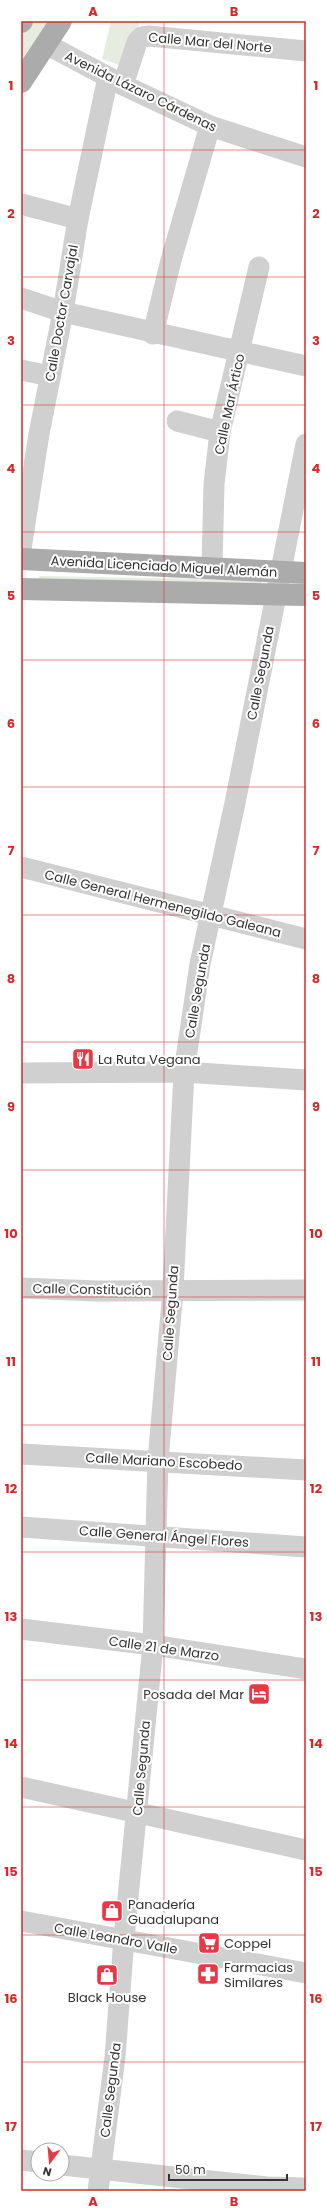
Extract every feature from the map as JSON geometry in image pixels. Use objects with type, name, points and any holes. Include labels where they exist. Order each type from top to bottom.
[{"type":"main road","points":[[21,82],[60,21]]},
{"type":"main road","name":"Avenida Licenciado Miguel Alemán","points":[[21,559],[212,567],[306,573]]},
{"type":"main road","name":"Avenida Licenciado Miguel Alemán","points":[[21,589],[306,595]]},
{"type":"street","name":"Calle Mar del Norte","points":[[116,81],[137,42],[142,36],[306,51]]},
{"type":"street","name":"Avenida Lázaro Cárdenas","points":[[46,44],[116,81],[210,126],[306,157]]},
{"type":"street","name":"Calle Doctor Carvajal","points":[[21,549],[30,434],[50,376],[63,312],[78,219],[116,81]]},
{"type":"street","points":[[153,334],[171,260],[210,126]]},
{"type":"street","points":[[21,204],[78,219]]},
{"type":"street","name":"Calle Mar Ártico","points":[[212,567],[214,484],[220,432],[259,267]]},
{"type":"street","points":[[21,298],[63,312],[153,334],[306,366]]},
{"type":"street","points":[[21,370],[50,376]]},
{"type":"street","points":[[177,421],[220,432]]},
{"type":"street","name":"Calle Segunda","points":[[98,2191],[115,2057],[124,1938],[153,1645],[158,1460],[172,1290],[184,1072],[200,964],[211,916],[275,594],[282,571],[306,444]]},
{"type":"street","name":"Calle General Hermenegildo Galeana","points":[[21,867],[306,939]]},
{"type":"street","points":[[21,1073],[184,1072],[306,1080]]},
{"type":"street","name":"Calle Constitución","points":[[21,1288],[306,1290]]},
{"type":"street","name":"Calle Mariano Escobedo","points":[[21,1454],[158,1460],[306,1470]]},
{"type":"street","name":"Calle General Ángel Flores","points":[[21,1527],[156,1535],[306,1547]]},
{"type":"street","name":"Calle 21 de Marzo","points":[[21,1629],[153,1645],[306,1669]]},
{"type":"street","points":[[21,1787],[306,1850]]},
{"type":"street","name":"Calle Leandro Valle","points":[[21,1921],[124,1938],[306,1973]]},
{"type":"street","points":[[70,2166],[267,2187],[306,2188]]},
{"type":"shaded area","points":[[30,21],[57,21],[21,75],[21,35]]},
{"type":"shaded area","points":[[111,21],[140,21],[125,67],[102,59]]},
{"type":"shaded area","points":[[40,576],[261,580],[262,589],[35,581]]},
{"type":"place","name":"La Ruta Vegana","points":[[83,1059]]},
{"type":"place","name":"Posada del Mar","points":[[259,1694]]},
{"type":"place","name":"Panadería Guadalupana","points":[[112,1911]]},
{"type":"place","name":"Coppel","points":[[209,1943]]},
{"type":"place","name":"Farmacias Similares","points":[[208,1974]]},
{"type":"place","name":"Black House","points":[[107,1975]]}]
